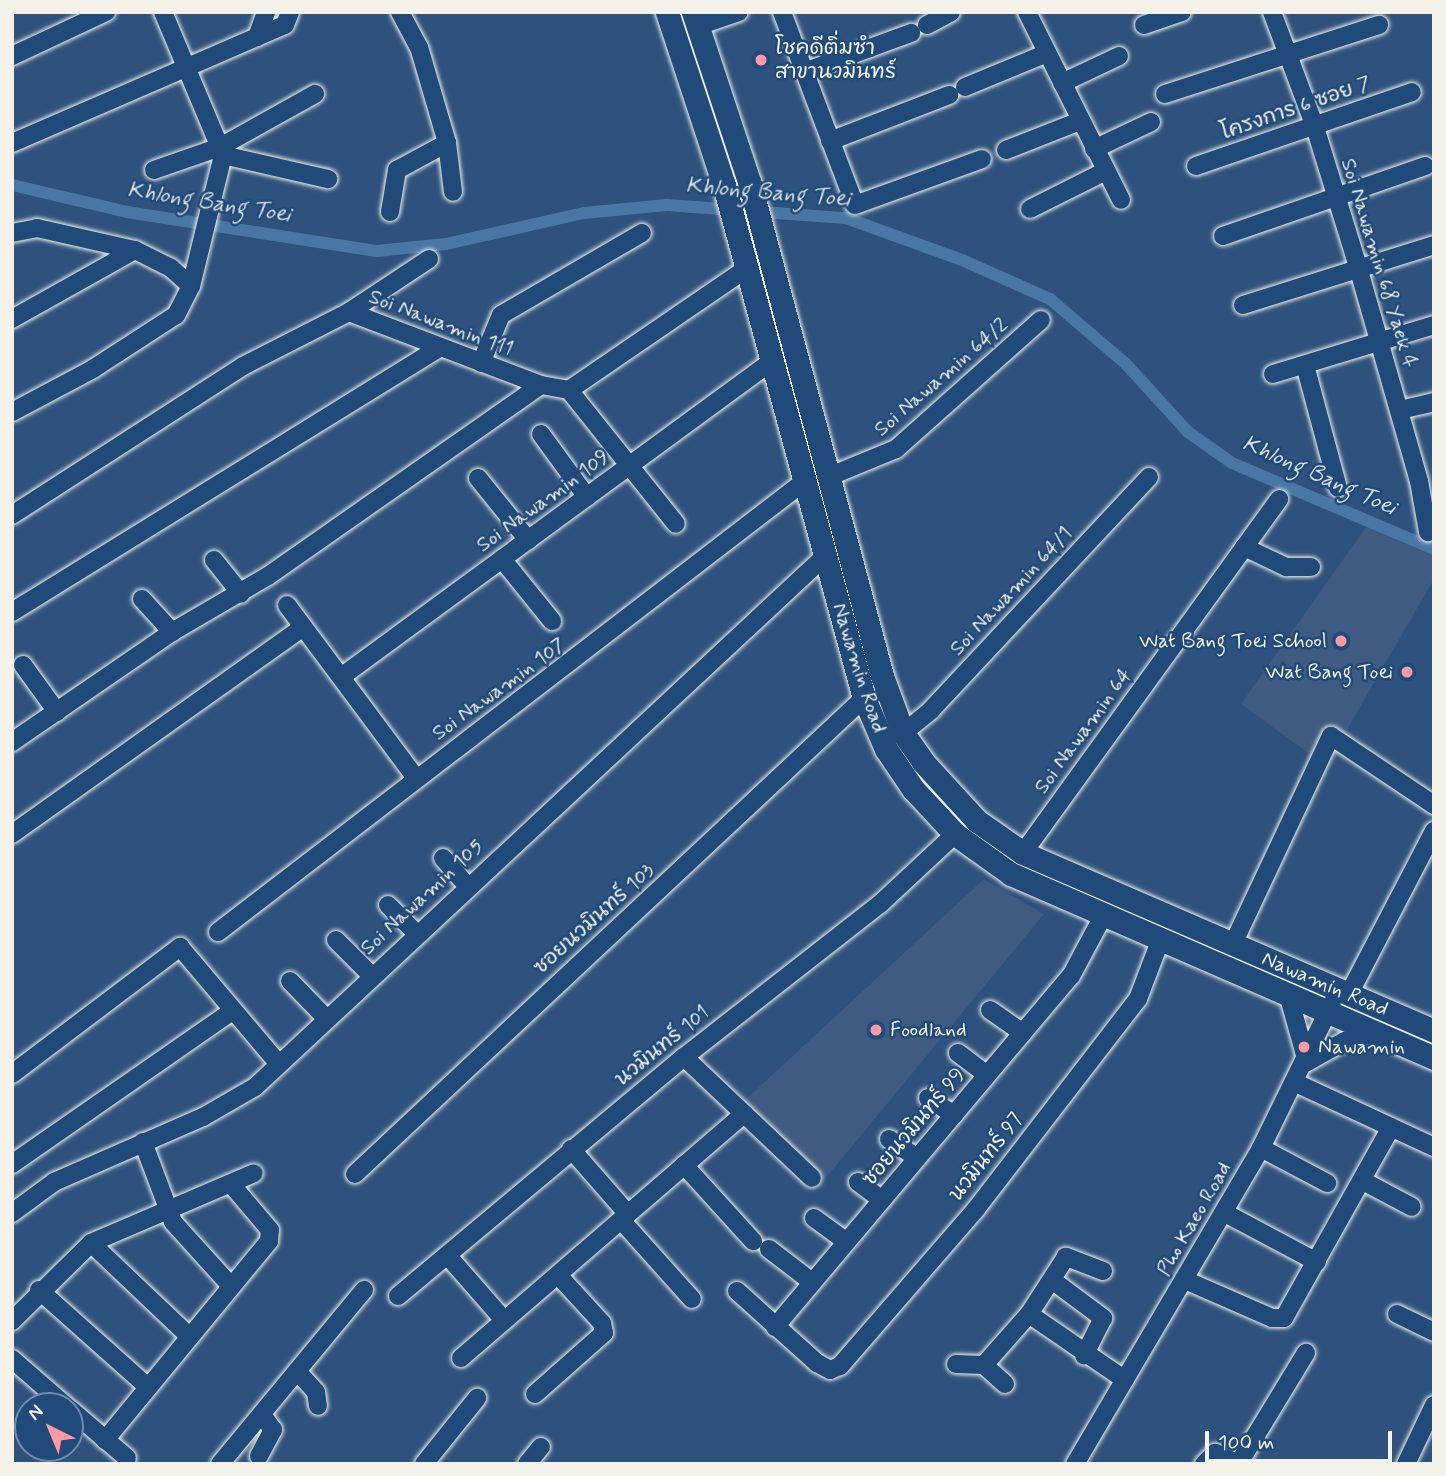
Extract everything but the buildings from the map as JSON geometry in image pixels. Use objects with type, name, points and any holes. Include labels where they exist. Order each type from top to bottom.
[{"type":"main road","name":"Nawamin Road","points":[[667,12],[724,186],[772,361],[817,479],[903,733],[957,802],[1023,853],[1434,1031]]},
{"type":"main road","name":"Nawamin Road","points":[[696,19],[760,220],[817,479],[825,556],[864,698],[899,769],[956,834],[1011,874],[1434,1058]]},
{"type":"street","points":[[12,56],[106,12]]},
{"type":"street","points":[[12,412],[93,369],[176,315],[191,286],[199,260],[221,151],[188,66],[163,12]]},
{"type":"street","points":[[257,37],[266,12]]},
{"type":"street","points":[[12,143],[285,24],[290,12]]},
{"type":"street","points":[[400,12],[419,47],[447,143],[453,191]]},
{"type":"street","points":[[696,19],[738,12]]},
{"type":"street","points":[[782,12],[807,71],[850,201],[861,206],[982,159]]},
{"type":"street","points":[[807,71],[919,29],[951,12]]},
{"type":"street","points":[[1144,25],[1182,12]]},
{"type":"street","name":"Soi Nawamin 68 Yaek 4","points":[[1272,12],[1315,127],[1399,410],[1426,479],[1428,532]]},
{"type":"street","points":[[1029,13],[1121,200]]},
{"type":"street","points":[[1165,94],[1379,24]]},
{"type":"street","points":[[830,141],[1047,53]]},
{"type":"street","points":[[1062,83],[1119,56]]},
{"type":"street","name":"โครงการ 6 ซอย 7","points":[[1195,166],[1412,92]]},
{"type":"street","points":[[155,170],[221,151],[315,94]]},
{"type":"street","points":[[1006,150],[1080,121]]},
{"type":"street","points":[[1094,149],[1152,122]]},
{"type":"street","points":[[390,212],[397,170],[447,143]]},
{"type":"street","points":[[221,151],[328,179]]},
{"type":"street","points":[[1223,236],[1425,166]]},
{"type":"street","points":[[1030,209],[1106,171]]},
{"type":"street","points":[[12,233],[37,228],[135,250],[170,268],[191,286]]},
{"type":"street","points":[[481,363],[501,315],[642,233]]},
{"type":"street","points":[[1243,305],[1434,245]]},
{"type":"street","points":[[12,319],[135,250]]},
{"type":"street","points":[[349,312],[429,259]]},
{"type":"street","points":[[676,524],[569,390],[746,269]]},
{"type":"street","name":"Soi Nawamin 111","points":[[12,515],[243,366],[349,312],[541,385],[569,390]]},
{"type":"street","name":"Soi Nawamin 64/2","points":[[817,479],[896,449],[1041,320]]},
{"type":"street","points":[[1273,374],[1434,325]]},
{"type":"street","points":[[12,612],[439,348]]},
{"type":"street","name":"Soi Nawamin 109","points":[[341,677],[772,361]]},
{"type":"street","points":[[1305,365],[1338,488]]},
{"type":"street","points":[[12,743],[172,632],[241,594],[541,385]]},
{"type":"street","points":[[1399,410],[1434,402]]},
{"type":"street","points":[[541,434],[587,497]]},
{"type":"street","name":"Soi Nawamin 64/1","points":[[903,733],[930,710],[1149,477]]},
{"type":"street","points":[[478,478],[528,540]]},
{"type":"street","name":"Soi Nawamin 107","points":[[218,932],[416,778],[817,479]]},
{"type":"street","name":"Soi Nawamin 64","points":[[1023,853],[1279,499]]},
{"type":"street","points":[[1244,547],[1286,567],[1311,567]]},
{"type":"street","name":"Soi Nawamin 105","points":[[12,1213],[54,1182],[241,1098],[825,556]]},
{"type":"street","points":[[502,559],[552,621]]},
{"type":"street","points":[[214,560],[241,594]]},
{"type":"street","points":[[142,599],[172,632]]},
{"type":"street","points":[[287,605],[416,778]]},
{"type":"street","points":[[12,834],[303,627]]},
{"type":"street","points":[[23,665],[57,712]]},
{"type":"street","name":"ซอยนวมินทร์ 103","points":[[355,1174],[864,698]]},
{"type":"street","points":[[1233,944],[1331,736],[1434,805]]},
{"type":"street","name":"Pho Kaeo Road","points":[[1076,1464],[1225,1213],[1307,1062],[1328,1013],[1434,831]]},
{"type":"street","name":"นวมินทร์ 101","points":[[398,1296],[684,1056],[880,904],[956,834]]},
{"type":"street","points":[[443,858],[467,886]]},
{"type":"street","points":[[388,905],[417,934]]},
{"type":"street","name":"ซอยนวมินทร์ 99","points":[[775,1326],[1071,976],[1103,916]]},
{"type":"street","points":[[336,940],[372,976]]},
{"type":"street","name":"นวมินทร์ 97","points":[[775,1326],[817,1363],[830,1370],[840,1366],[976,1209],[1138,999],[1160,941]]},
{"type":"street","points":[[12,1074],[177,948],[189,953],[232,1011],[279,1064]]},
{"type":"street","points":[[290,981],[327,1019]]},
{"type":"street","points":[[1288,994],[1307,1062],[1345,1041],[1375,1033]]},
{"type":"street","points":[[990,1010],[1023,1033]]},
{"type":"street","points":[[12,1164],[232,1011]]},
{"type":"street","points":[[958,1053],[987,1075]]},
{"type":"street","points":[[684,1056],[812,1178]]},
{"type":"street","points":[[1296,1083],[1434,1147]]},
{"type":"street","points":[[928,1098],[954,1115]]},
{"type":"street","points":[[461,1358],[744,1114]]},
{"type":"street","points":[[1185,1280],[1279,1321],[1317,1262],[1391,1127]]},
{"type":"street","points":[[889,1139],[917,1158]]},
{"type":"street","points":[[143,1142],[167,1211],[230,1285]]},
{"type":"street","points":[[571,1149],[692,1299]]},
{"type":"street","points":[[1261,1149],[1327,1183]]},
{"type":"street","points":[[684,1165],[761,1245],[812,1282]]},
{"type":"street","points":[[12,1321],[39,1290],[91,1242],[254,1173]]},
{"type":"street","points":[[1363,1181],[1412,1207]]},
{"type":"street","points":[[858,1182],[882,1200]]},
{"type":"street","points":[[106,1440],[271,1235],[231,1184]]},
{"type":"street","points":[[1225,1213],[1317,1262]]},
{"type":"street","points":[[814,1218],[846,1241]]},
{"type":"street","points":[[91,1242],[189,1336]]},
{"type":"street","points":[[447,1255],[504,1320]]},
{"type":"street","points":[[984,1365],[1029,1314],[1066,1257],[1103,1271]]},
{"type":"street","points":[[535,1394],[604,1333],[601,1323],[558,1275]]},
{"type":"street","points":[[1052,1280],[1103,1318],[1084,1356]]},
{"type":"street","points":[[39,1290],[148,1387]]},
{"type":"street","points":[[220,1464],[364,1290]]},
{"type":"street","points":[[737,1291],[775,1326]]},
{"type":"street","points":[[1029,1314],[1084,1356],[1125,1380]]},
{"type":"street","points":[[1397,1314],[1434,1332]]},
{"type":"street","points":[[1204,1464],[1215,1453],[1239,1464],[1306,1353]]},
{"type":"street","points":[[12,1359],[50,1392]]},
{"type":"street","points":[[956,1364],[984,1365],[1005,1384]]},
{"type":"street","points":[[297,1371],[316,1392],[318,1406]]},
{"type":"street","points":[[424,1464],[477,1398]]},
{"type":"street","points":[[1406,1464],[1434,1405]]},
{"type":"street","points":[[259,1457],[274,1430],[262,1414]]},
{"type":"street","points":[[84,1421],[127,1458]]},
{"type":"street","points":[[527,1464],[541,1447]]},
{"type":"shaded area","name":"Wat Bang Toei School","points":[[1366,527],[1434,556],[1434,579],[1326,766],[1241,704]]},
{"type":"shaded area","points":[[984,879],[1044,914],[824,1180],[744,1101]]},
{"type":"waterway","name":"Khlong Bang Toei","points":[[12,185],[127,212],[377,251],[446,244],[584,213],[667,205],[846,218],[962,260],[1050,299],[1126,364],[1188,432],[1232,463],[1434,549]]},
{"type":"place","name":"โชคดีติ่มซำ สาขานวมินทร์","points":[[761,60]]},
{"type":"place","name":"Wat Bang Toei School","points":[[1341,641]]},
{"type":"place","name":"Wat Bang Toei","points":[[1407,672]]},
{"type":"place","name":"Foodland","points":[[876,1030]]},
{"type":"place","name":"Nawamin","points":[[1304,1047]]}]
